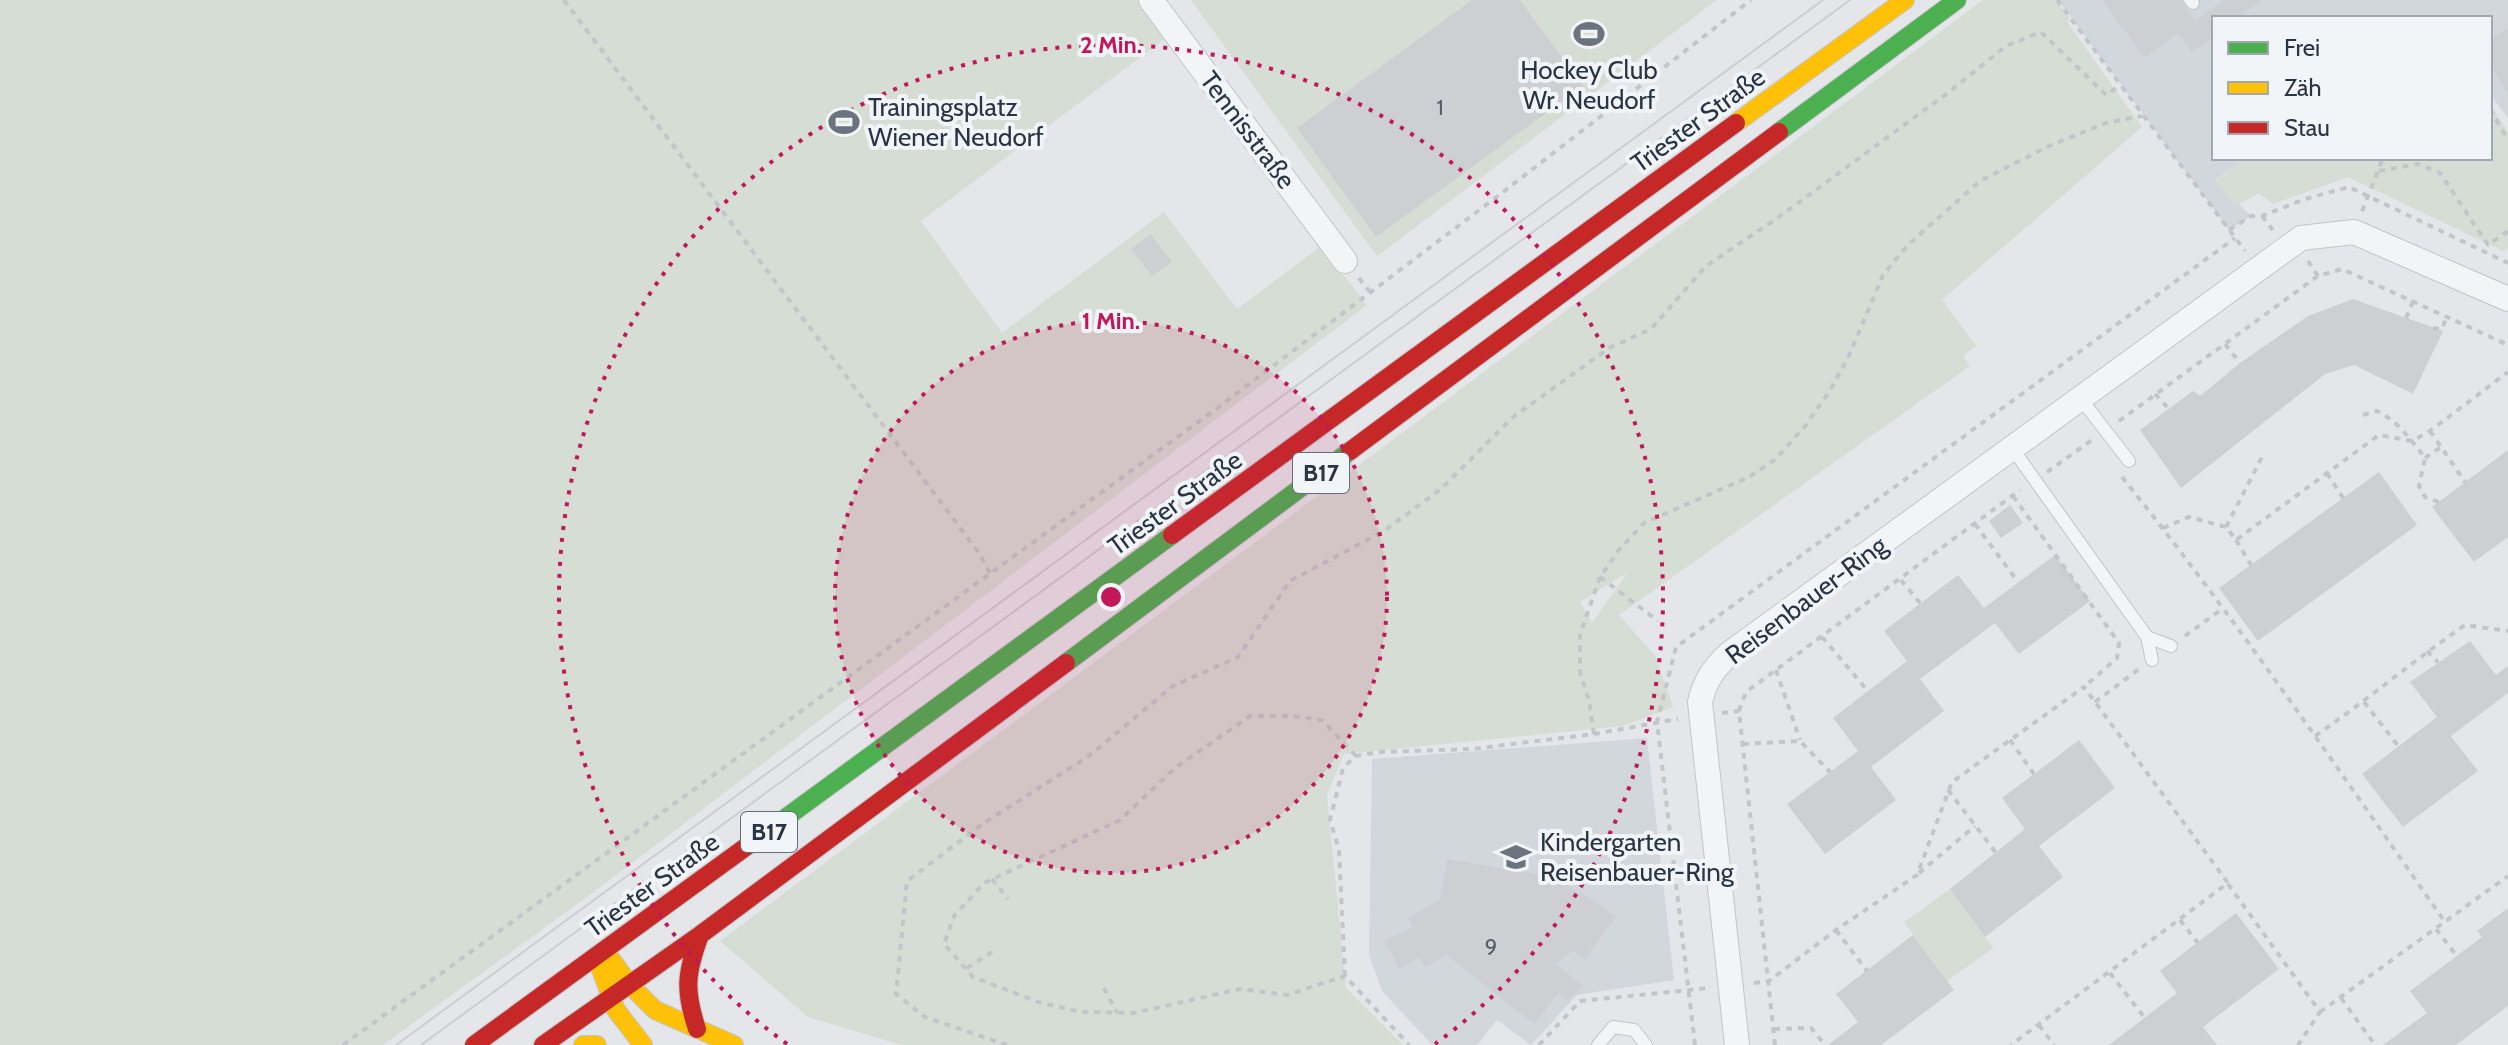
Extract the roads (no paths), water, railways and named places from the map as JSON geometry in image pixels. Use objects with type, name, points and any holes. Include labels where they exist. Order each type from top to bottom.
[{"type":"main road","name":"Triester Straße","points":[[474,1045],[1905,0]]},
{"type":"main road","name":"B17","points":[[543,1045],[700,935],[1950,5]]},
{"type":"main road","points":[[697,1029],[686,998],[685,974],[700,935]]},
{"type":"main road","points":[[601,954],[655,1010],[734,1045]]},
{"type":"main road","points":[[601,954],[608,998],[628,1030],[643,1045]]},
{"type":"main road","points":[[583,1045],[597,1045]]},
{"type":"street","name":"Tennisstraße","points":[[1151,0],[1345,261]]},
{"type":"street","name":"Reisenbauer-Ring","points":[[1737,1045],[1700,702],[1704,685],[1713,670],[1729,654],[2301,238],[2354,232],[2508,299]]},
{"type":"lane","points":[[2075,403],[2106,431],[2129,461]]},
{"type":"lane","points":[[2012,448],[2147,637],[2148,663]]},
{"type":"lane","points":[[2147,637],[2175,644]]},
{"type":"lane","points":[[1598,1045],[1613,1027],[1634,1030],[1646,1045]]},
{"type":"tram line","points":[[396,1045],[1823,0]]},
{"type":"tram line","points":[[421,1045],[1850,0]]},
{"type":"place","name":"Hockey Club Wr. Neudorf","points":[[1589,34]]},
{"type":"place","name":"Trainingsplatz Wiener Neudorf","points":[[844,122]]},
{"type":"place","name":"Kindergarten Reisenbauer-Ring","points":[[1516,857]]}]
